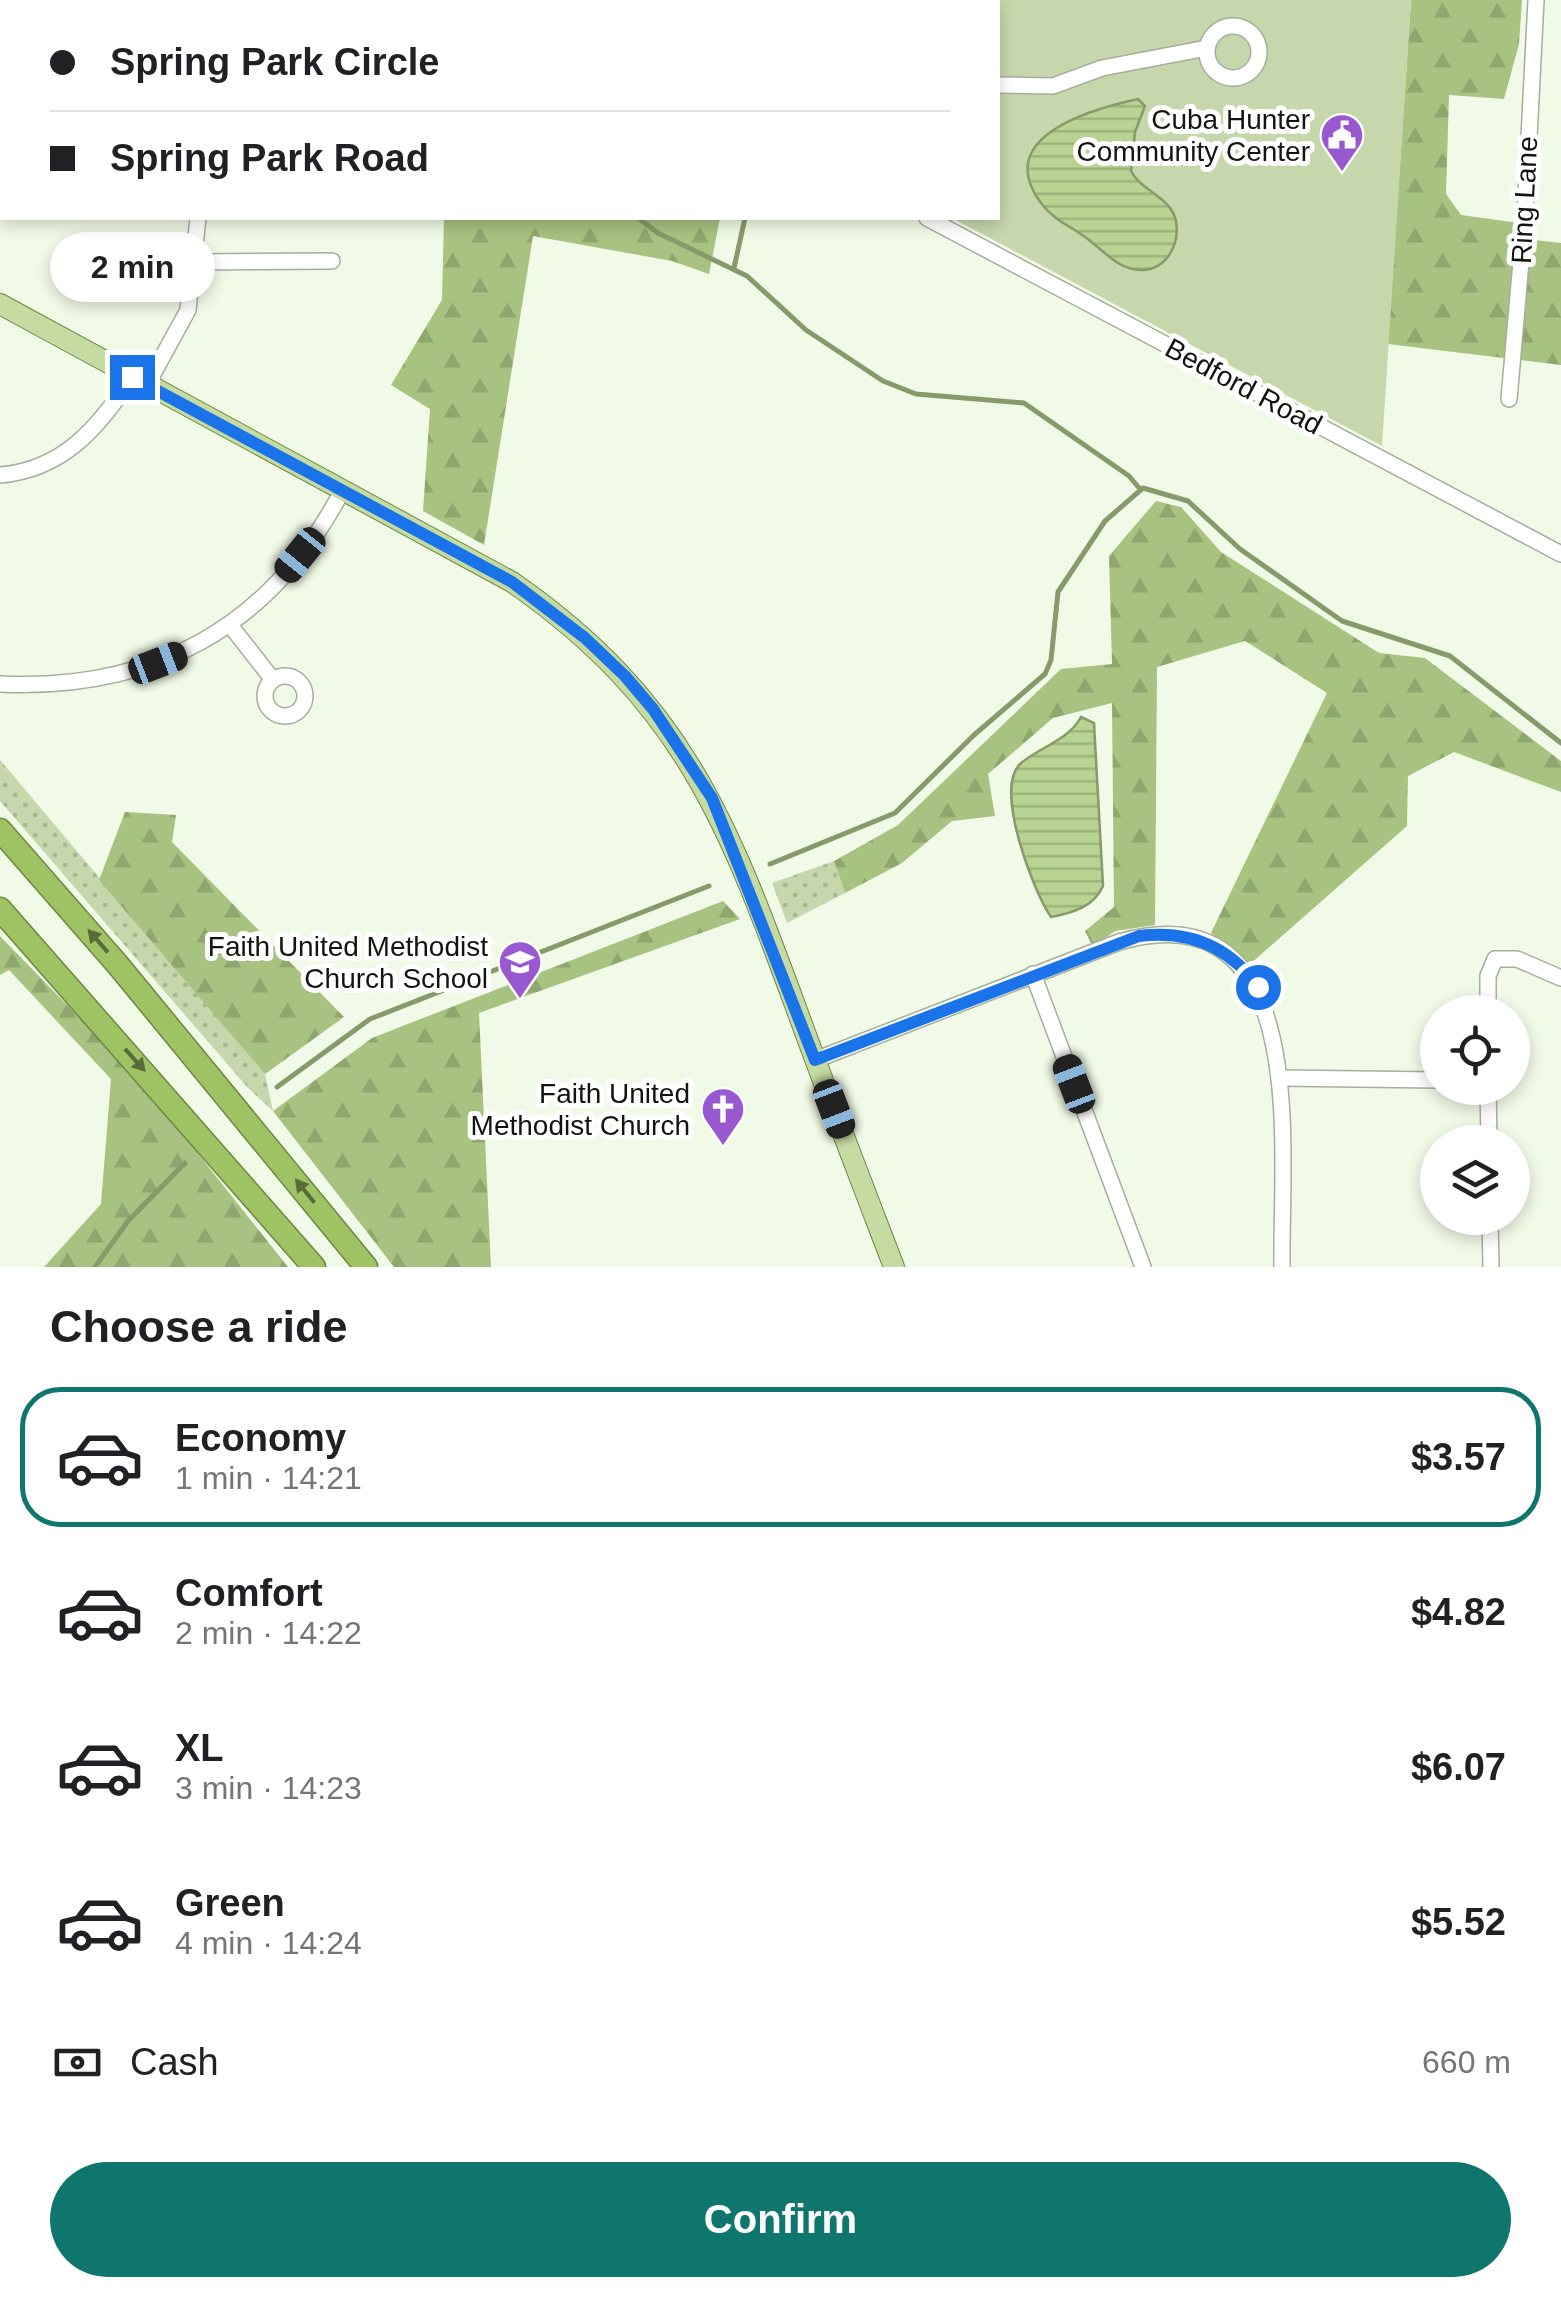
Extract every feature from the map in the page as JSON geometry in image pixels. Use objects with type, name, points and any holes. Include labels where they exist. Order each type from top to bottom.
[{"type":"highway","points":[[0,830],[118,964],[366,1267]]},
{"type":"highway","points":[[0,908],[314,1267]]},
{"type":"main road","points":[[0,304],[488,568],[546,605],[625,676],[653,709],[727,828],[894,1267]]},
{"type":"street","name":"Ring Lane","points":[[1509,399],[1525,216],[1536,0]]},
{"type":"street","points":[[1000,85],[1053,86],[1102,68],[1207,48]]},
{"type":"street","points":[[0,476],[49,464],[72,449],[139,381],[188,310],[198,220]]},
{"type":"street","name":"Bedford Road","points":[[932,220],[1561,554]]},
{"type":"street","points":[[196,262],[332,261]]},
{"type":"street","points":[[0,684],[40,686],[105,679],[180,654],[230,625],[273,589],[342,491]]},
{"type":"street","points":[[230,625],[273,680]]},
{"type":"street","points":[[815,1060],[1139,936],[1196,939],[1230,956],[1258,987],[1271,1023],[1279,1078],[1282,1267]]},
{"type":"street","points":[[1488,995],[1488,976],[1495,959],[1516,959],[1561,978]]},
{"type":"street","points":[[1033,974],[1143,1267]]},
{"type":"street","points":[[1279,1078],[1420,1080]]},
{"type":"street","points":[[1490,1235],[1491,1267]]},
{"type":"shaded area","points":[[1000,0],[1411,0],[1382,446],[956,220],[1000,220]]},
{"type":"shaded area","points":[[1138,99],[1145,106],[1135,132],[1131,171],[1168,206],[1177,230],[1174,247],[1165,261],[1141,270],[1119,264],[1052,215],[1029,180],[1029,160],[1038,144],[1054,130],[1096,110]]},
{"type":"shaded area","points":[[1081,717],[1094,723],[1103,886],[1088,904],[1051,917],[1019,840],[1011,795],[1013,777],[1020,764],[1069,732]]},
{"type":"shaded area","points":[[0,760],[265,1074],[273,1111],[248,1088],[0,801]]},
{"type":"shaded area","points":[[834,861],[845,893],[787,923],[772,883]]},
{"type":"green space","points":[[1411,0],[1522,0],[1519,44],[1504,99],[1449,95],[1446,194],[1461,215],[1519,223],[1526,239],[1561,243],[1561,365],[1388,344]]},
{"type":"green space","points":[[444,220],[720,220],[709,274],[672,261],[533,236],[484,545],[423,511],[430,409],[391,385],[442,300]]},
{"type":"green space","points":[[1156,501],[1181,507],[1221,552],[1379,653],[1425,658],[1561,761],[1561,792],[1454,752],[1408,776],[1407,826],[1249,965],[1211,933],[1327,693],[1245,641],[1157,667],[1155,925],[1115,931],[1093,947],[1085,931],[1114,907],[1112,703],[1053,718],[988,774],[995,816],[952,821],[902,863],[845,893],[834,861],[898,825],[1061,669],[1112,664],[1109,556]]},
{"type":"green space","points":[[125,812],[176,815],[172,842],[344,1017],[265,1074],[99,880]]},
{"type":"green space","points":[[723,901],[740,919],[479,1013],[491,1267],[394,1267],[273,1111],[372,1038]]},
{"type":"green space","points":[[0,936],[138,1078],[288,1267],[44,1267],[101,1204],[111,1079],[9,970],[0,975]]},
{"type":"waterway","points":[[641,220],[658,233],[747,276],[806,330],[883,381],[916,394],[1024,403],[1129,476],[1140,489]]},
{"type":"waterway","points":[[734,268],[745,220]]},
{"type":"waterway","points":[[770,864],[895,813],[974,735],[1045,674],[1051,660],[1058,592],[1105,521],[1143,488],[1188,501],[1240,549],[1342,621],[1450,656],[1561,743]]},
{"type":"waterway","points":[[277,1087],[370,1019],[709,886]]},
{"type":"waterway","points":[[95,1267],[128,1221],[185,1163]]},
{"type":"place","name":"Cuba Hunter Community Center","points":[[1342,173]]},
{"type":"place","name":"Faith United Methodist Church School","points":[[520,1000]]},
{"type":"place","name":"Faith United Methodist Church","points":[[723,1147]]},
{"type":"route","points":[[132,377],[512,582],[546,605],[625,676],[678,743],[727,828],[815,1060],[1139,936],[1176,935],[1211,945],[1230,956],[1258,987]]}]
